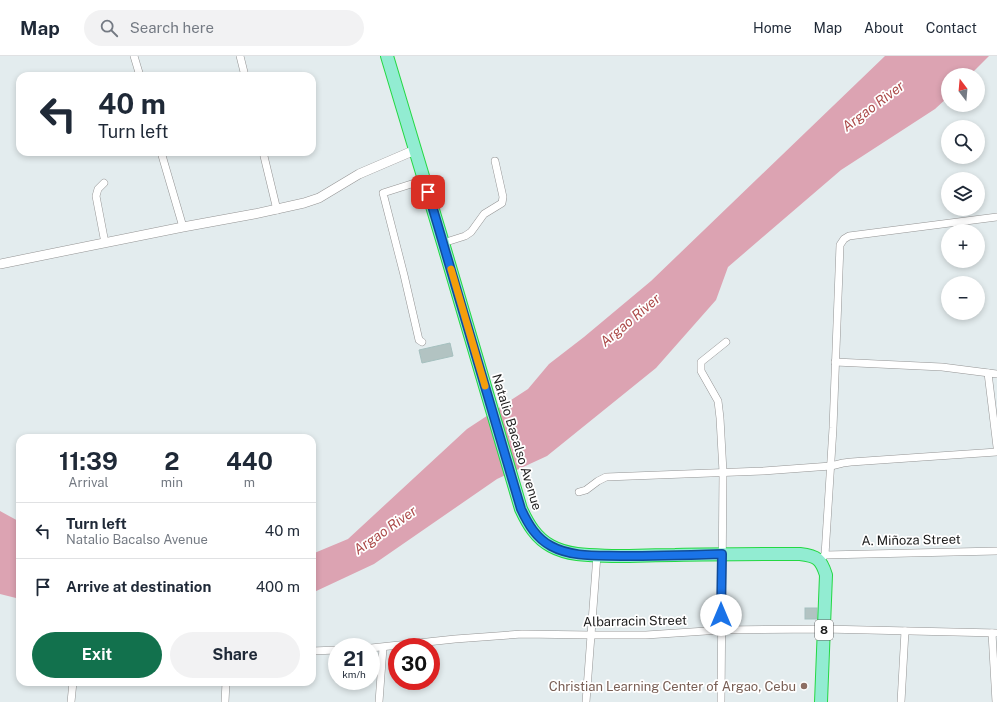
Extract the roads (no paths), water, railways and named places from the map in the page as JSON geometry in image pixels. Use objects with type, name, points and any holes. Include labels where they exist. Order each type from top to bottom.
[{"type":"highway","name":"Natalio Bacalso Avenue","points":[[387,56],[521,509],[529,525],[540,538],[551,546],[566,552],[597,555],[800,554],[822,557]]},
{"type":"highway","name":"8","points":[[821,702],[826,575],[822,557]]},
{"type":"street","points":[[134,56],[139,72]]},
{"type":"street","points":[[240,56],[244,72]]},
{"type":"street","points":[[0,264],[183,227],[277,210],[304,203],[319,198],[359,174],[415,150]]},
{"type":"street","points":[[163,156],[183,227]]},
{"type":"street","points":[[264,156],[277,210]]},
{"type":"street","points":[[443,243],[465,236],[471,232],[484,214],[502,203],[503,197],[495,161]]},
{"type":"street","points":[[422,342],[419,340],[383,193],[424,180]]},
{"type":"street","points":[[104,182],[98,189],[96,196],[105,243]]},
{"type":"street","points":[[822,557],[831,466],[840,245],[844,239],[849,236],[997,217]]},
{"type":"street","points":[[721,702],[723,472],[718,401],[701,370],[701,362],[726,342]]},
{"type":"street","points":[[835,362],[942,367],[997,374]]},
{"type":"street","points":[[988,372],[997,447]]},
{"type":"street","points":[[579,492],[586,490],[606,477],[763,471],[831,466],[851,462],[997,452]]},
{"type":"street","name":"A. Miñoza Street","points":[[822,557],[997,551]]},
{"type":"street","points":[[586,702],[597,555]]},
{"type":"street","name":"Albarracin Street","points":[[383,648],[522,634],[591,635],[721,630],[824,629],[995,633]]},
{"type":"street","points":[[901,702],[905,632]]},
{"type":"street","points":[[995,633],[996,702]]},
{"type":"street","points":[[379,702],[383,648]]},
{"type":"street","points":[[316,651],[328,650]]},
{"type":"street","points":[[71,702],[73,686]]},
{"type":"street","points":[[225,702],[226,686]]},
{"type":"water","name":"Argao River","points":[[885,56],[989,56],[977,68],[941,68],[941,103],[935,109],[841,170],[728,267],[716,300],[656,368],[547,456],[497,479],[374,564],[316,591],[316,552],[348,539],[467,429],[528,389],[549,364],[651,281]]},
{"type":"water","points":[[0,511],[16,520],[16,598],[0,594]]},
{"type":"place","name":"Christian Learning Center of Argao, Cebu","points":[[804,686]]}]
